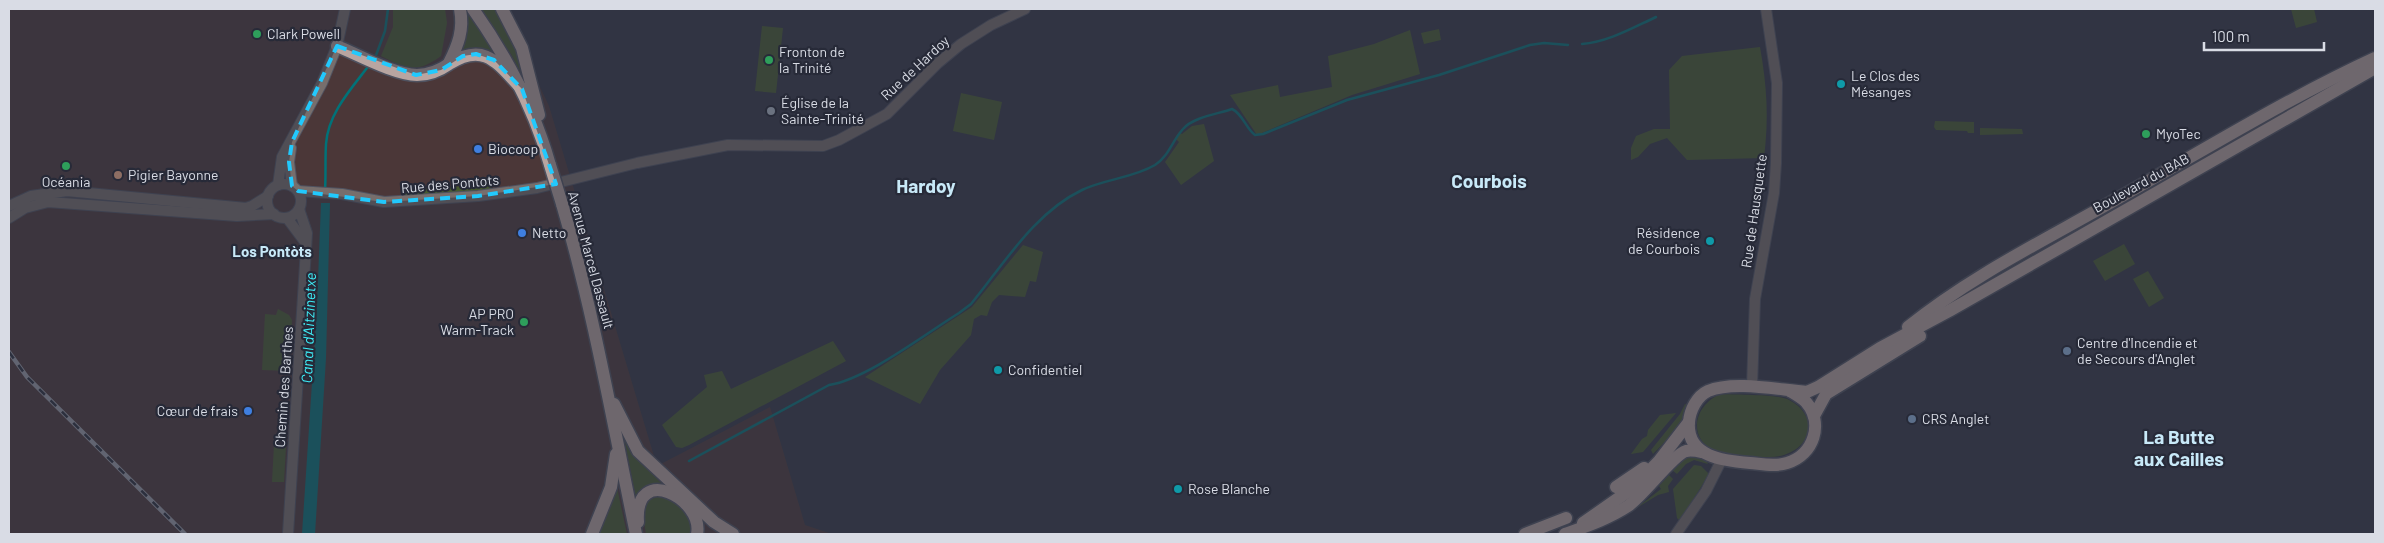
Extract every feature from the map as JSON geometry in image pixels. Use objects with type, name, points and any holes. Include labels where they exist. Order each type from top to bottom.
[{"type":"main road","points":[[448,65],[459,41],[462,24],[460,9]]},
{"type":"main road","name":"Avenue Marcel Dassault","points":[[473,9],[500,46],[522,89],[542,135],[582,272],[617,444],[638,534]]},
{"type":"main road","points":[[502,9],[522,48],[538,107],[542,135]]},
{"type":"main road","points":[[337,46],[401,73],[416,75],[428,74],[463,56],[484,55],[494,60],[522,89]]},
{"type":"main road","points":[[1880,348],[1946,297],[2241,128],[2375,58]]},
{"type":"main road","name":"Boulevard du BAB","points":[[1790,391],[1806,392],[1818,387],[1880,348],[1949,311],[2375,68]]},
{"type":"main road","name":"Boulevard du BAB","points":[[1814,416],[1826,394],[1927,332],[1949,311]]},
{"type":"main road","points":[[606,386],[638,451],[714,522],[733,534]]},
{"type":"main road","points":[[1720,386],[1790,391],[1805,401],[1814,416],[1816,424],[1810,447],[1789,463],[1775,466],[1722,461],[1702,452],[1686,451],[1675,457],[1658,479],[1630,505],[1603,521],[1569,533],[1633,488],[1666,452],[1689,422],[1694,404],[1706,392],[1720,386]]},
{"type":"main road","points":[[1689,422],[1692,441],[1702,452]]},
{"type":"main road","points":[[592,534],[612,487],[617,444]]},
{"type":"main road","points":[[1616,487],[1666,452]]},
{"type":"main road","points":[[638,534],[638,510],[643,498],[652,490],[664,489],[675,494],[694,515],[698,526],[697,534]]},
{"type":"main road","points":[[1525,534],[1566,518]]},
{"type":"street","points":[[9,206],[30,196],[58,191],[102,193],[193,204],[246,208],[252,206],[268,196],[278,185],[282,157],[292,142],[322,83],[337,46],[345,9]]},
{"type":"street","name":"Rue de Hardoy","points":[[586,176],[728,145],[810,147],[834,143],[887,114],[938,63],[969,38],[1025,9]]},
{"type":"street","name":"Rue de Hausquette","points":[[1752,387],[1755,299],[1774,190],[1776,163],[1778,98],[1766,9]]},
{"type":"street","points":[[292,142],[289,162],[300,206]]},
{"type":"street","name":"Rue des Pontots","points":[[295,189],[384,202],[519,191],[586,176]]},
{"type":"street","points":[[278,185],[295,189]]},
{"type":"street","points":[[287,218],[315,193]]},
{"type":"street","points":[[268,196],[267,204],[274,214]]},
{"type":"street","points":[[9,218],[25,208],[48,202],[237,216],[274,214],[287,218],[305,242]]},
{"type":"street","name":"Chemin des Barthes","points":[[288,534],[305,242],[305,224],[300,206]]},
{"type":"street","points":[[1676,534],[1706,491],[1722,461]]},
{"type":"highlighted area","points":[[337,46],[416,75],[441,70],[463,56],[476,54],[494,60],[522,89],[556,184],[478,196],[384,202],[298,191],[292,186],[289,162],[292,142]]},
{"type":"shaded area","points":[[9,9],[503,9],[549,106],[657,466],[770,407],[805,525],[832,534],[9,534]]},
{"type":"shaded area","points":[[393,9],[445,9],[447,23],[441,56],[425,65],[411,68],[381,56],[393,27]]},
{"type":"shaded area","points":[[466,9],[501,61],[459,53]]},
{"type":"shaded area","points":[[480,9],[497,9],[521,60],[531,92],[511,54]]},
{"type":"shaded area","points":[[2291,9],[2314,9],[2317,22],[2296,28]]},
{"type":"shaded area","name":"Fronton de la Trinité","points":[[762,26],[783,28],[776,93],[755,91]]},
{"type":"shaded area","points":[[1439,29],[1441,40],[1424,44],[1421,33]]},
{"type":"shaded area","points":[[1410,30],[1420,74],[1352,95],[1257,135],[1230,95],[1278,85],[1280,97],[1332,87],[1328,56],[1374,44]]},
{"type":"shaded area","points":[[1760,47],[1766,102],[1764,158],[1687,160],[1667,138],[1650,144],[1638,157],[1631,160],[1631,148],[1636,136],[1654,129],[1670,129],[1669,70],[1682,56]]},
{"type":"shaded area","points":[[961,93],[1002,102],[994,140],[953,131]]},
{"type":"shaded area","points":[[1935,121],[1974,122],[1974,133],[1936,130],[1934,127]]},
{"type":"shaded area","points":[[1204,124],[1214,161],[1181,185],[1165,162],[1179,142],[1175,138],[1179,132],[1182,134],[1192,126]]},
{"type":"shaded area","points":[[1980,128],[2022,129],[2023,134],[1980,135]]},
{"type":"shaded area","points":[[484,179],[493,180],[495,183],[491,189],[406,197],[402,193],[405,190],[481,185]]},
{"type":"shaded area","points":[[321,203],[330,203],[326,358],[315,534],[302,534],[317,307]]},
{"type":"shaded area","points":[[2124,244],[2135,264],[2105,281],[2093,261]]},
{"type":"shaded area","points":[[1023,245],[1043,252],[1036,282],[1030,281],[1025,297],[999,295],[992,302],[987,316],[981,315],[974,319],[971,335],[940,370],[920,404],[865,377],[972,307]]},
{"type":"shaded area","points":[[2148,271],[2164,298],[2149,307],[2133,279]]},
{"type":"shaded area","points":[[278,309],[289,315],[292,320],[289,371],[262,370],[265,314],[276,315]]},
{"type":"shaded area","points":[[833,341],[846,361],[689,445],[682,448],[676,447],[662,425],[707,387],[704,375],[722,371],[731,389]]},
{"type":"shaded area","points":[[1721,394],[1767,396],[1789,400],[1800,408],[1806,417],[1807,436],[1793,451],[1782,456],[1739,456],[1718,453],[1704,443],[1699,436],[1697,428],[1701,411],[1713,398]]},
{"type":"shaded area","points":[[1685,404],[1689,405],[1680,426],[1653,454],[1651,450],[1680,414]]},
{"type":"shaded area","points":[[1676,413],[1643,452],[1631,454],[1642,439],[1647,436],[1648,430],[1660,415]]},
{"type":"shaded area","points":[[622,427],[638,459],[665,487],[636,498]]},
{"type":"shaded area","points":[[274,445],[286,446],[284,482],[272,482]]},
{"type":"shaded area","points":[[1695,454],[1705,459],[1708,464],[1694,460],[1686,464],[1677,474],[1672,470],[1680,459]]},
{"type":"shaded area","points":[[1694,465],[1701,466],[1709,474],[1680,521],[1677,518],[1673,489]]},
{"type":"shaded area","points":[[1669,475],[1673,479],[1668,486],[1669,492],[1658,495],[1635,509],[1661,489],[1659,486]]},
{"type":"shaded area","points":[[616,483],[627,534],[599,534],[611,506]]},
{"type":"shaded area","points":[[667,495],[688,517],[692,534],[646,534],[644,512],[647,503],[652,499]]},
{"type":"waterway","points":[[375,58],[385,31],[388,9]]},
{"type":"waterway","points":[[1582,44],[1611,37],[1656,17]]},
{"type":"waterway","points":[[689,461],[829,385],[844,381],[878,365],[959,313],[971,304],[1008,256],[1049,212],[1065,200],[1091,186],[1138,173],[1155,165],[1164,157],[1183,129],[1193,122],[1206,116],[1232,109],[1239,114],[1255,135],[1263,134],[1347,100],[1439,75],[1530,45],[1544,43],[1568,45]]},
{"type":"waterway","name":"Canal d'Aitzinetxe","points":[[325,191],[326,144],[331,122],[342,101],[370,64]]},
{"type":"railway","points":[[9,352],[27,377],[185,534]]},
{"type":"place","name":"Clark Powell","points":[[257,34]]},
{"type":"place","name":"Fronton de la Trinité","points":[[769,60]]},
{"type":"place","name":"Le Clos des Mésanges","points":[[1841,84]]},
{"type":"place","name":"Église de la Sainte-Trinité","points":[[771,111]]},
{"type":"place","name":"MyoTec","points":[[2146,134]]},
{"type":"place","name":"Biocoop","points":[[478,149]]},
{"type":"place","name":"Océania","points":[[66,166]]},
{"type":"place","name":"Pigier Bayonne","points":[[118,175]]},
{"type":"place","name":"Netto","points":[[522,233]]},
{"type":"place","name":"Résidence de Courbois","points":[[1710,241]]},
{"type":"place","name":"AP PRO Warm-Track","points":[[524,322]]},
{"type":"place","name":"Centre d'Incendie et de Secours d'Anglet","points":[[2067,351]]},
{"type":"place","name":"Confidentiel","points":[[998,370]]},
{"type":"place","name":"Cœur de frais","points":[[248,411]]},
{"type":"place","name":"CRS Anglet","points":[[1912,419]]},
{"type":"place","name":"Rose Blanche","points":[[1178,489]]},
{"type":"district","name":"Courbois","points":[[1489,181]]},
{"type":"district","name":"Hardoy","points":[[926,186]]},
{"type":"district","name":"Los Pontòts","points":[[272,252]]},
{"type":"district","name":"La Butte aux Cailles","points":[[2179,448]]}]
